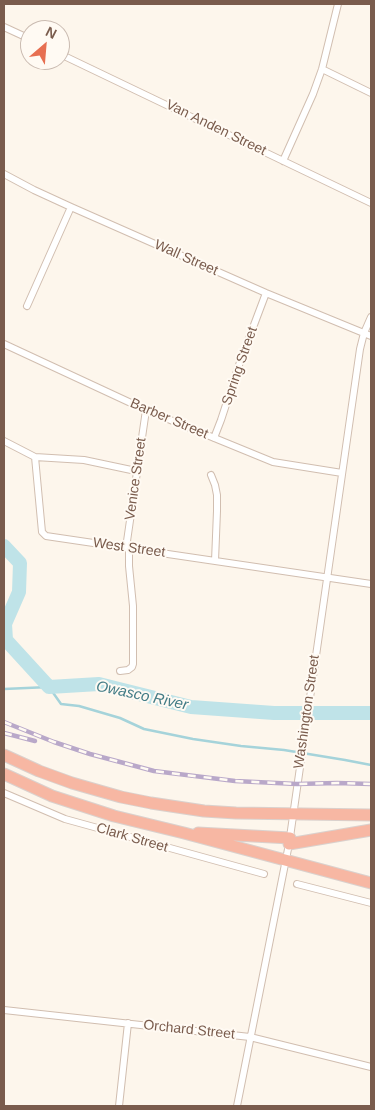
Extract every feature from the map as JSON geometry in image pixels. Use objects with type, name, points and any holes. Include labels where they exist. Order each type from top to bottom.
[{"type":"highway","points":[[4,754],[39,771],[72,783],[120,797],[151,803],[204,811],[236,813],[371,815]]},
{"type":"highway","points":[[4,774],[52,796],[114,816],[371,883]]},
{"type":"highway","points":[[184,833],[201,832],[289,841],[371,830]]},
{"type":"street","points":[[283,161],[322,69],[338,4]]},
{"type":"street","points":[[4,26],[20,34]]},
{"type":"street","name":"Van Anden Street","points":[[70,59],[371,203]]},
{"type":"street","points":[[322,69],[371,93]]},
{"type":"street","name":"Wall Street","points":[[4,174],[70,207],[266,293],[368,335]]},
{"type":"street","points":[[27,306],[70,207]]},
{"type":"street","name":"Spring Street","points":[[214,438],[266,293]]},
{"type":"street","name":"Washington Street","points":[[236,1106],[286,861],[360,349],[368,335],[371,317]]},
{"type":"street","name":"Barber Street","points":[[4,344],[146,410],[273,462],[342,473]]},
{"type":"street","name":"Venice Street","points":[[120,671],[128,670],[133,664],[133,606],[128,548],[136,472],[146,410]]},
{"type":"street","points":[[4,441],[35,456],[84,460],[136,472]]},
{"type":"street","name":"West Street","points":[[35,456],[42,532],[46,536],[371,584]]},
{"type":"street","points":[[211,475],[217,495],[215,561]]},
{"type":"street","name":"Clark Street","points":[[4,793],[66,819],[264,874]]},
{"type":"street","points":[[297,884],[371,903]]},
{"type":"street","name":"Orchard Street","points":[[4,1010],[250,1037],[371,1067]]},
{"type":"street","points":[[118,1106],[128,1023]]},
{"type":"waterway","name":"Owasco River","points":[[4,546],[20,563],[19,592],[5,624],[6,640],[49,687],[99,684],[191,707],[274,713],[371,713]]},
{"type":"waterway","points":[[4,689],[49,687],[61,704],[79,706],[120,718],[144,729],[193,739],[284,750],[371,765]]},
{"type":"railway","points":[[4,722],[90,754],[154,771],[235,781],[297,784],[371,784]]},
{"type":"railway","points":[[4,733],[35,741]]}]
